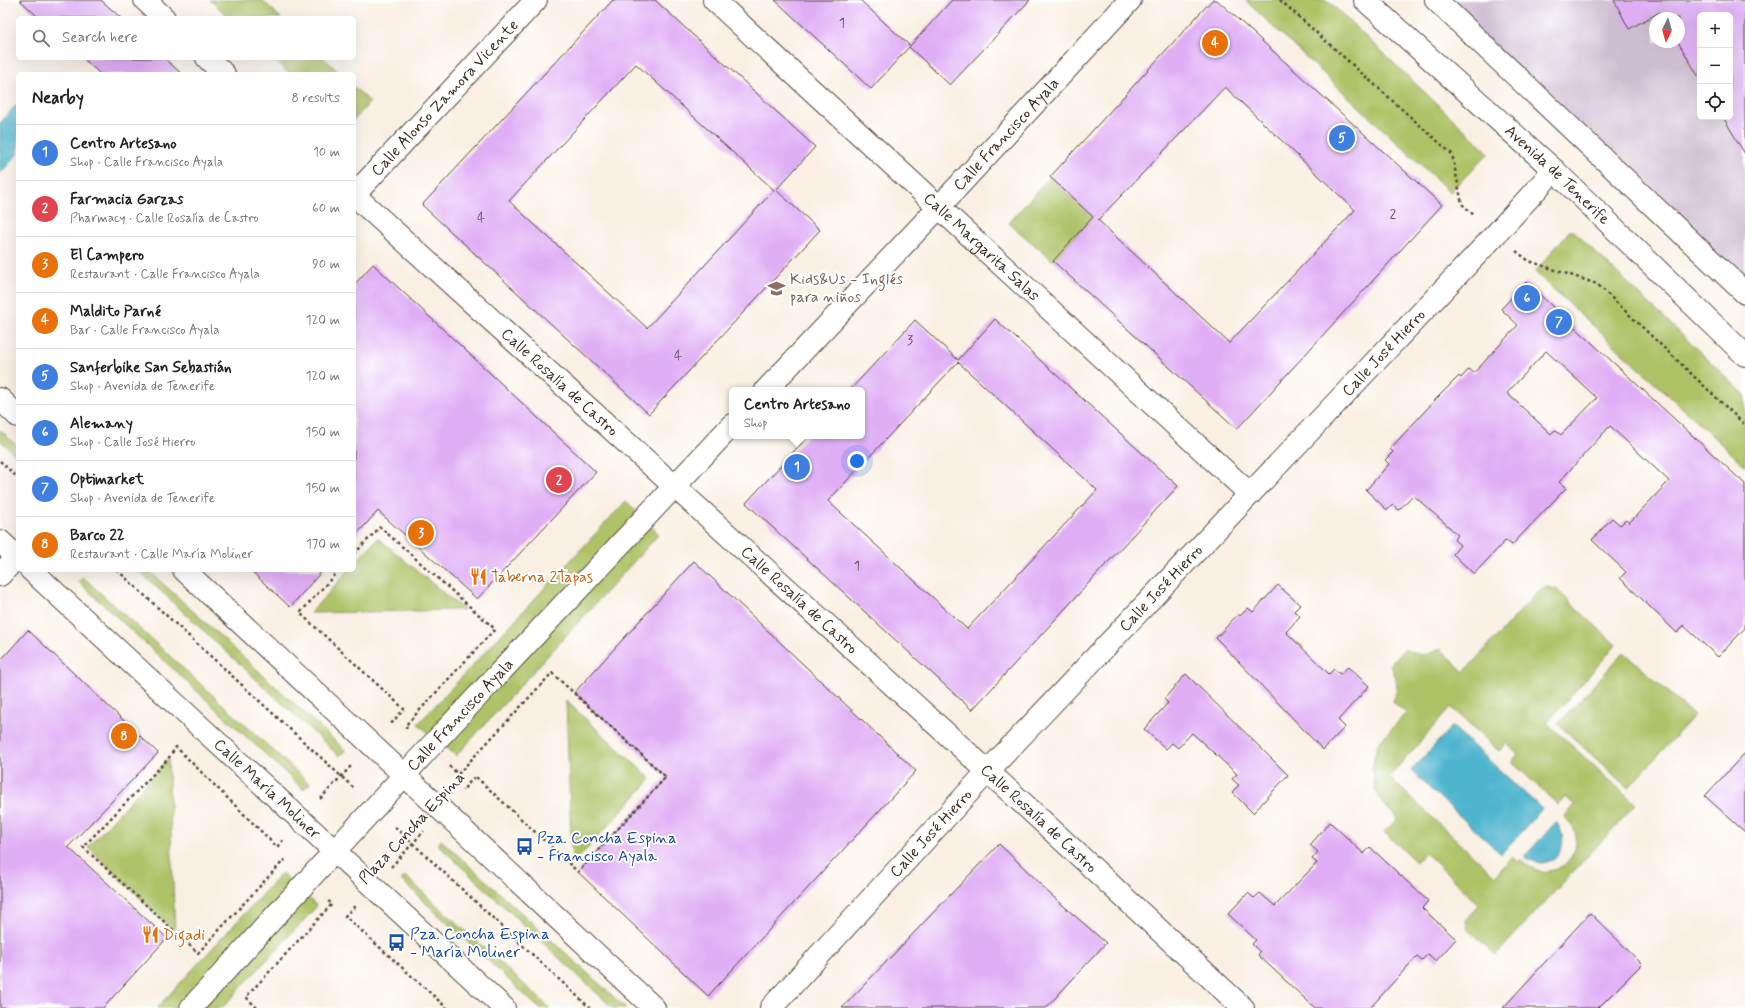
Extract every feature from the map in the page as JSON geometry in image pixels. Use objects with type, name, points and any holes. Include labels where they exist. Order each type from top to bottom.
[{"type":"street","points":[[145,0],[162,16]]},
{"type":"street","name":"Calle Alonso Zamora Vicente","points":[[356,193],[536,0]]},
{"type":"street","name":"Calle Margarita Salas","points":[[714,0],[1250,494]]},
{"type":"street","name":"Calle Francisco Ayala","points":[[769,387],[939,208],[1130,0]]},
{"type":"street","name":"Avenida de Tenerife","points":[[1365,0],[1554,170],[1745,355]]},
{"type":"street","points":[[1436,0],[1745,293]]},
{"type":"street","points":[[209,60],[222,72]]},
{"type":"street","name":"Calle José Hierro","points":[[771,1008],[987,772],[1495,235],[1554,170]]},
{"type":"street","name":"Calle Rosalía de Castro","points":[[356,197],[675,485],[1243,1008]]},
{"type":"street","points":[[0,399],[16,414]]},
{"type":"street","name":"Calle Francisco Ayala","points":[[192,1008],[429,748],[729,428]]},
{"type":"street","name":"Calle María Moliner","points":[[0,542],[16,556]]},
{"type":"street","points":[[0,575],[16,564]]},
{"type":"street","name":"Calle María Moliner","points":[[34,572],[504,1008]]},
{"type":"street","points":[[186,572],[654,1008]]},
{"type":"path","points":[[0,461],[16,476]]},
{"type":"path","name":"Plaza Concha Espina","points":[[356,552],[380,526],[495,629],[405,726],[458,774],[552,673],[666,778],[578,872],[475,776],[345,916],[447,1008]]},
{"type":"shaded area","points":[[1436,0],[1745,0],[1745,293]]},
{"type":"green space","points":[[210,0],[262,0],[279,16],[228,16]]},
{"type":"green space","points":[[1245,0],[1327,0],[1489,153],[1450,192]]},
{"type":"green space","points":[[275,60],[326,60],[339,72],[288,72]]},
{"type":"green space","points":[[356,89],[370,102],[356,118]]},
{"type":"green space","points":[[1050,177],[1093,217],[1053,261],[1009,223]]},
{"type":"green space","points":[[1571,229],[1745,395],[1745,466],[1535,272]]},
{"type":"green space","points":[[0,430],[16,445],[16,455],[0,440]]},
{"type":"green space","points":[[626,501],[659,534],[456,756],[418,724]]},
{"type":"green space","points":[[378,538],[464,610],[310,613],[347,572],[356,572],[356,562]]},
{"type":"green space","points":[[140,572],[150,572],[346,751],[339,756]]},
{"type":"green space","points":[[83,577],[310,784],[303,789],[79,582]]},
{"type":"green space","points":[[1546,587],[1556,589],[1616,645],[1547,723],[1636,804],[1496,955],[1468,930],[1466,919],[1479,905],[1425,852],[1416,862],[1384,832],[1398,818],[1384,805],[1375,790],[1372,770],[1377,745],[1406,713],[1393,702],[1397,683],[1390,665],[1404,649],[1422,655],[1440,649],[1464,672],[1540,590]],"holes":[[[1451,707],[1499,751],[1507,743],[1518,754],[1512,762],[1558,805],[1565,797],[1575,805],[1564,817],[1575,832],[1575,849],[1566,863],[1559,868],[1551,871],[1543,871],[1532,868],[1521,860],[1517,862],[1513,856],[1495,876],[1389,777]]]},
{"type":"green space","points":[[1624,652],[1694,716],[1628,788],[1558,724]]},
{"type":"green space","points":[[566,701],[651,779],[572,865]]},
{"type":"green space","points":[[168,759],[175,932],[88,847]]},
{"type":"green space","points":[[441,840],[626,1008],[613,1008],[437,844]]},
{"type":"green space","points":[[282,873],[317,906],[222,1008],[157,1008]]},
{"type":"green space","points":[[405,876],[550,1008],[539,1008],[401,880]]},
{"type":"water","points":[[16,105],[16,155],[0,174],[0,123]]},
{"type":"water","points":[[1452,726],[1542,809],[1501,854],[1411,771]]},
{"type":"water","points":[[1556,822],[1560,828],[1563,841],[1559,853],[1549,861],[1542,863],[1535,862],[1524,857]]},
{"type":"building","points":[[20,0],[101,0],[119,16],[37,16]]},
{"type":"building","points":[[613,0],[655,0],[815,147],[776,190],[820,230],[649,414],[422,205]],"holes":[[[636,64],[774,190],[647,328],[509,201]]]},
{"type":"building","points":[[775,0],[860,0],[910,46],[952,0],[1030,0],[950,85],[909,47],[871,89]]},
{"type":"building","points":[[1212,0],[1217,0],[1442,205],[1237,429],[1053,261],[1093,217],[1050,177]],"holes":[[[1225,87],[1355,210],[1229,343],[1098,220]]]},
{"type":"building","points":[[1614,0],[1745,0],[1745,154],[1725,120],[1733,120],[1733,12],[1697,12],[1697,74],[1682,48],[1685,48],[1685,12],[1649,12],[1649,18],[1629,29]]},
{"type":"building","points":[[85,60],[166,60],[180,72],[98,72]]},
{"type":"building","points":[[373,264],[596,472],[477,599],[378,511],[356,535],[356,283]]},
{"type":"building","points":[[1526,282],[1745,484],[1745,628],[1718,657],[1683,625],[1677,633],[1620,578],[1626,572],[1592,540],[1612,518],[1620,525],[1626,520],[1629,523],[1669,481],[1610,426],[1559,482],[1566,488],[1512,545],[1506,540],[1474,574],[1453,554],[1460,545],[1454,540],[1458,535],[1413,495],[1399,510],[1393,505],[1387,510],[1366,490],[1389,464],[1385,460],[1393,452],[1390,449],[1436,399],[1459,376],[1461,378],[1469,369],[1474,373],[1518,325],[1501,309]],"holes":[[[1546,351],[1597,398],[1561,435],[1555,430],[1551,434],[1507,393]]]},
{"type":"building","points":[[995,319],[1178,486],[972,710],[746,503],[805,439],[865,439],[865,387],[853,387],[915,320],[958,360]],"holes":[[[958,362],[1097,490],[967,629],[828,501]]]},
{"type":"building","points":[[694,561],[916,771],[708,996],[578,872],[666,777],[574,693]]},
{"type":"building","points":[[252,572],[321,572],[290,607]]},
{"type":"building","points":[[1278,585],[1300,605],[1294,611],[1300,616],[1286,632],[1329,674],[1334,669],[1340,674],[1348,667],[1369,686],[1338,720],[1345,727],[1323,750],[1216,638],[1238,614],[1240,616],[1248,608],[1253,612]]},
{"type":"building","points":[[28,630],[158,753],[68,847],[167,938],[103,1008],[0,1008],[0,661]]},
{"type":"building","points":[[1186,674],[1288,775],[1253,813],[1232,792],[1239,785],[1232,779],[1237,774],[1192,733],[1178,748],[1172,743],[1166,749],[1144,729],[1168,703],[1164,699]]},
{"type":"building","points":[[1745,753],[1745,832],[1705,796]]},
{"type":"building","points":[[1330,822],[1364,854],[1370,847],[1428,901],[1422,908],[1456,939],[1436,961],[1428,954],[1422,960],[1417,956],[1370,1008],[1315,1008],[1258,955],[1260,952],[1252,944],[1256,940],[1228,914],[1248,893],[1254,898],[1260,893],[1275,906],[1317,863],[1312,859],[1318,852],[1310,845]]},
{"type":"building","points":[[999,844],[1042,885],[1041,886],[1106,943],[1046,1008],[842,1008]]},
{"type":"building","points":[[1590,913],[1642,964],[1598,1008],[1503,1008]]},
{"type":"place","name":"Maldito Parné","points":[[1215,43]]},
{"type":"place","name":"Sanferbike San Sebastián","points":[[1342,138]]},
{"type":"place","name":"Kids&Us - Inglés para niños","points":[[777,288]]},
{"type":"place","name":"Alemany","points":[[1527,298]]},
{"type":"place","name":"Optimarket","points":[[1559,322]]},
{"type":"place","name":"Centro Artesano","points":[[797,467]]},
{"type":"place","name":"Farmacia Garzas","points":[[559,480]]},
{"type":"place","name":"El Campero","points":[[421,533]]},
{"type":"place","name":"Taberna 2Tapas","points":[[478,577]]},
{"type":"place","name":"Barco 22","points":[[124,736]]},
{"type":"place","name":"Pza. Concha Espina - Francisco Ayala","points":[[524,847]]},
{"type":"place","name":"Digadi","points":[[150,935]]},
{"type":"place","name":"Pza. Concha Espina - María Moliner","points":[[397,943]]}]
